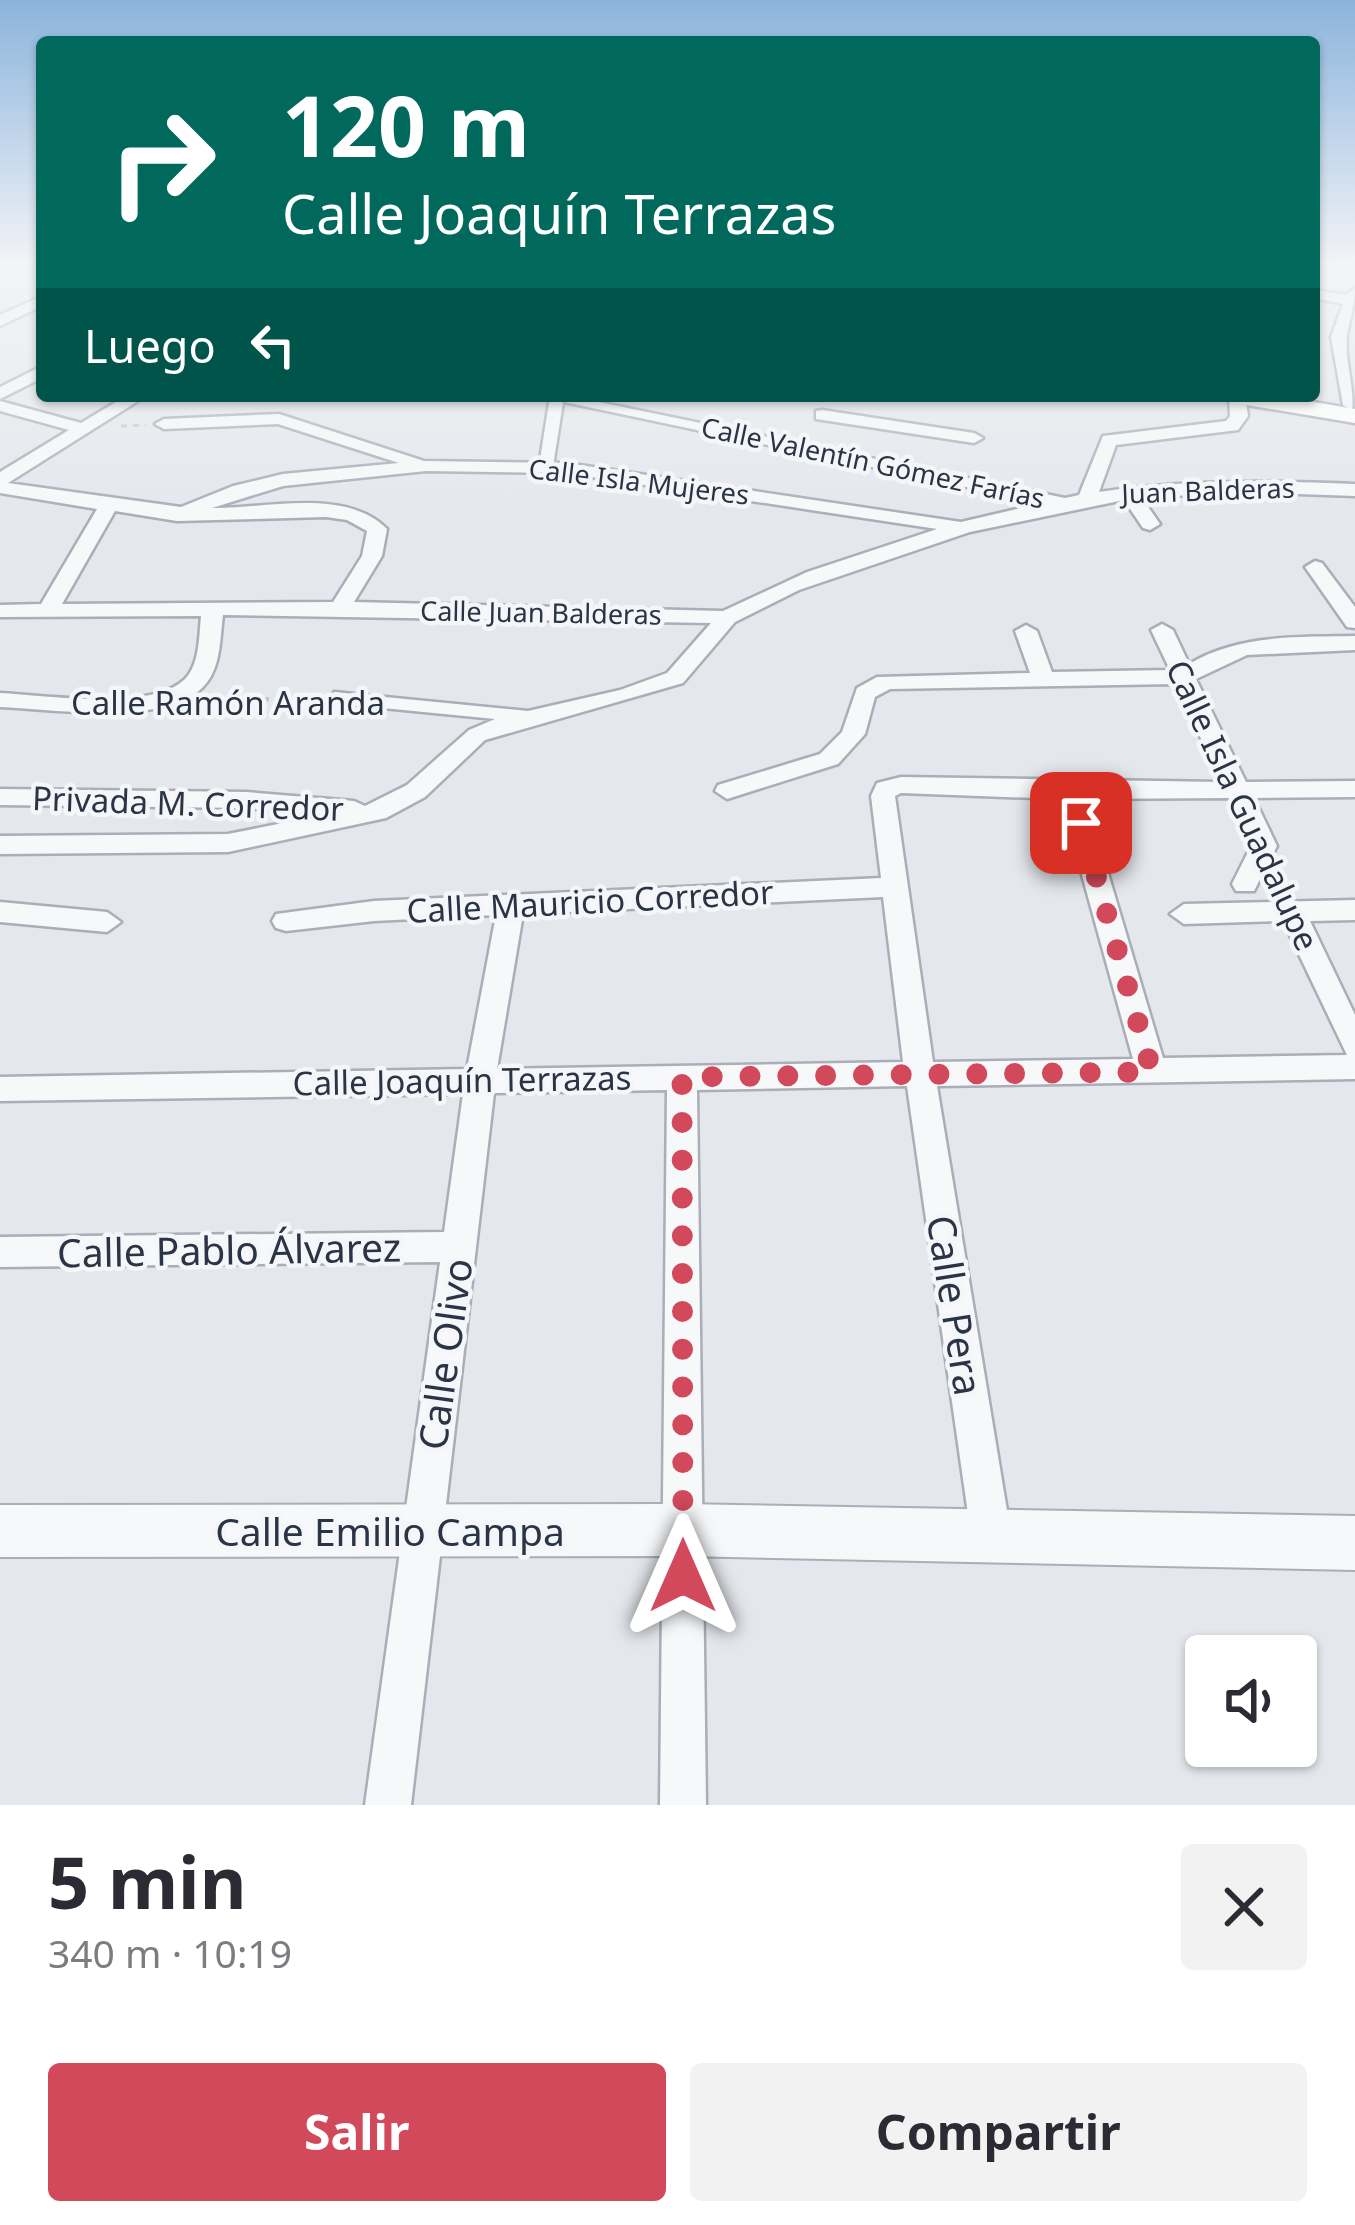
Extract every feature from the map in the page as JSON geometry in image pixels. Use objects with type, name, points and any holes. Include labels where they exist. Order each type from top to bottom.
[{"type":"main road","points":[[1320,401],[1354,408]]},
{"type":"main road","points":[[1295,402],[1354,408]]},
{"type":"street","points":[[1348,349],[1354,408]]},
{"type":"street","points":[[0,394],[36,374]]},
{"type":"street","points":[[0,483],[127,402]]},
{"type":"street","points":[[546,466],[562,402]]},
{"type":"street","name":"Calle Valentín Gómez Farías","points":[[583,402],[1061,501]]},
{"type":"street","points":[[1088,496],[1113,438],[1232,426],[1239,416],[1237,402]]},
{"type":"street","points":[[0,406],[80,428]]},
{"type":"street","points":[[967,479],[977,414]]},
{"type":"street","points":[[822,415],[974,438]]},
{"type":"street","points":[[164,424],[279,419],[427,466]]},
{"type":"street","name":"Calle Isla Mujeres","points":[[177,515],[259,484],[427,466],[546,466],[961,526]]},
{"type":"street","points":[[0,483],[177,515],[305,511],[367,519],[377,529],[372,556],[340,608]]},
{"type":"street","name":"Juan Balderas","points":[[1061,501],[1128,490],[1214,485],[1355,490]]},
{"type":"street","points":[[1128,490],[1150,524]]},
{"type":"street","name":"Calle Juan Balderas","points":[[0,611],[340,608],[727,616],[811,577],[961,526],[1061,501]]},
{"type":"street","points":[[48,610],[109,505]]},
{"type":"street","points":[[1315,567],[1355,622]]},
{"type":"street","points":[[152,703],[178,695],[194,682],[205,665],[213,609]]},
{"type":"street","points":[[0,844],[228,843],[376,812],[416,791],[477,735],[534,715],[627,695],[675,677],[690,665],[727,616]]},
{"type":"street","name":"Calle Isla Guadalupe","points":[[1162,630],[1264,846],[1245,884]]},
{"type":"street","points":[[1026,631],[1043,678]]},
{"type":"street","points":[[727,791],[829,759],[853,734],[866,693],[885,682],[1184,677],[1206,660],[1232,650],[1355,643]]},
{"type":"street","name":"Calle Ramón Aranda","points":[[342,697],[534,715]]},
{"type":"street","name":"Calle Ramón Aranda","points":[[0,700],[152,703]]},
{"type":"street","name":"Calle Pera","points":[[991,1534],[883,801],[886,789],[901,785],[1071,791]]},
{"type":"street","points":[[1152,1072],[1071,791],[1355,789]]},
{"type":"street","name":"Privada M. Corredor","points":[[0,796],[246,800],[376,812]]},
{"type":"street","name":"Calle Mauricio Corredor","points":[[286,921],[374,911],[895,887]]},
{"type":"street","name":"Calle Olivo","points":[[388,1805],[480,1079],[511,905]]},
{"type":"street","points":[[1184,914],[1355,910]]},
{"type":"street","name":"Calle Isla Guadalupe","points":[[1292,911],[1355,1046]]},
{"type":"street","points":[[0,912],[107,922]]},
{"type":"street","name":"Calle Joaquín Terrazas","points":[[0,1089],[1355,1067]]},
{"type":"street","points":[[682,1077],[683,1805]]},
{"type":"street","name":"Calle Pablo Álvarez","points":[[0,1252],[458,1247]]},
{"type":"street","name":"Calle Emilio Campa","points":[[0,1531],[683,1530],[1355,1543]]},
{"type":"path","name":"Calle Ramón Aranda","points":[[152,703],[342,697]]},
{"type":"route","points":[[683,1576],[682,1077],[1152,1072],[1081,823]]}]
